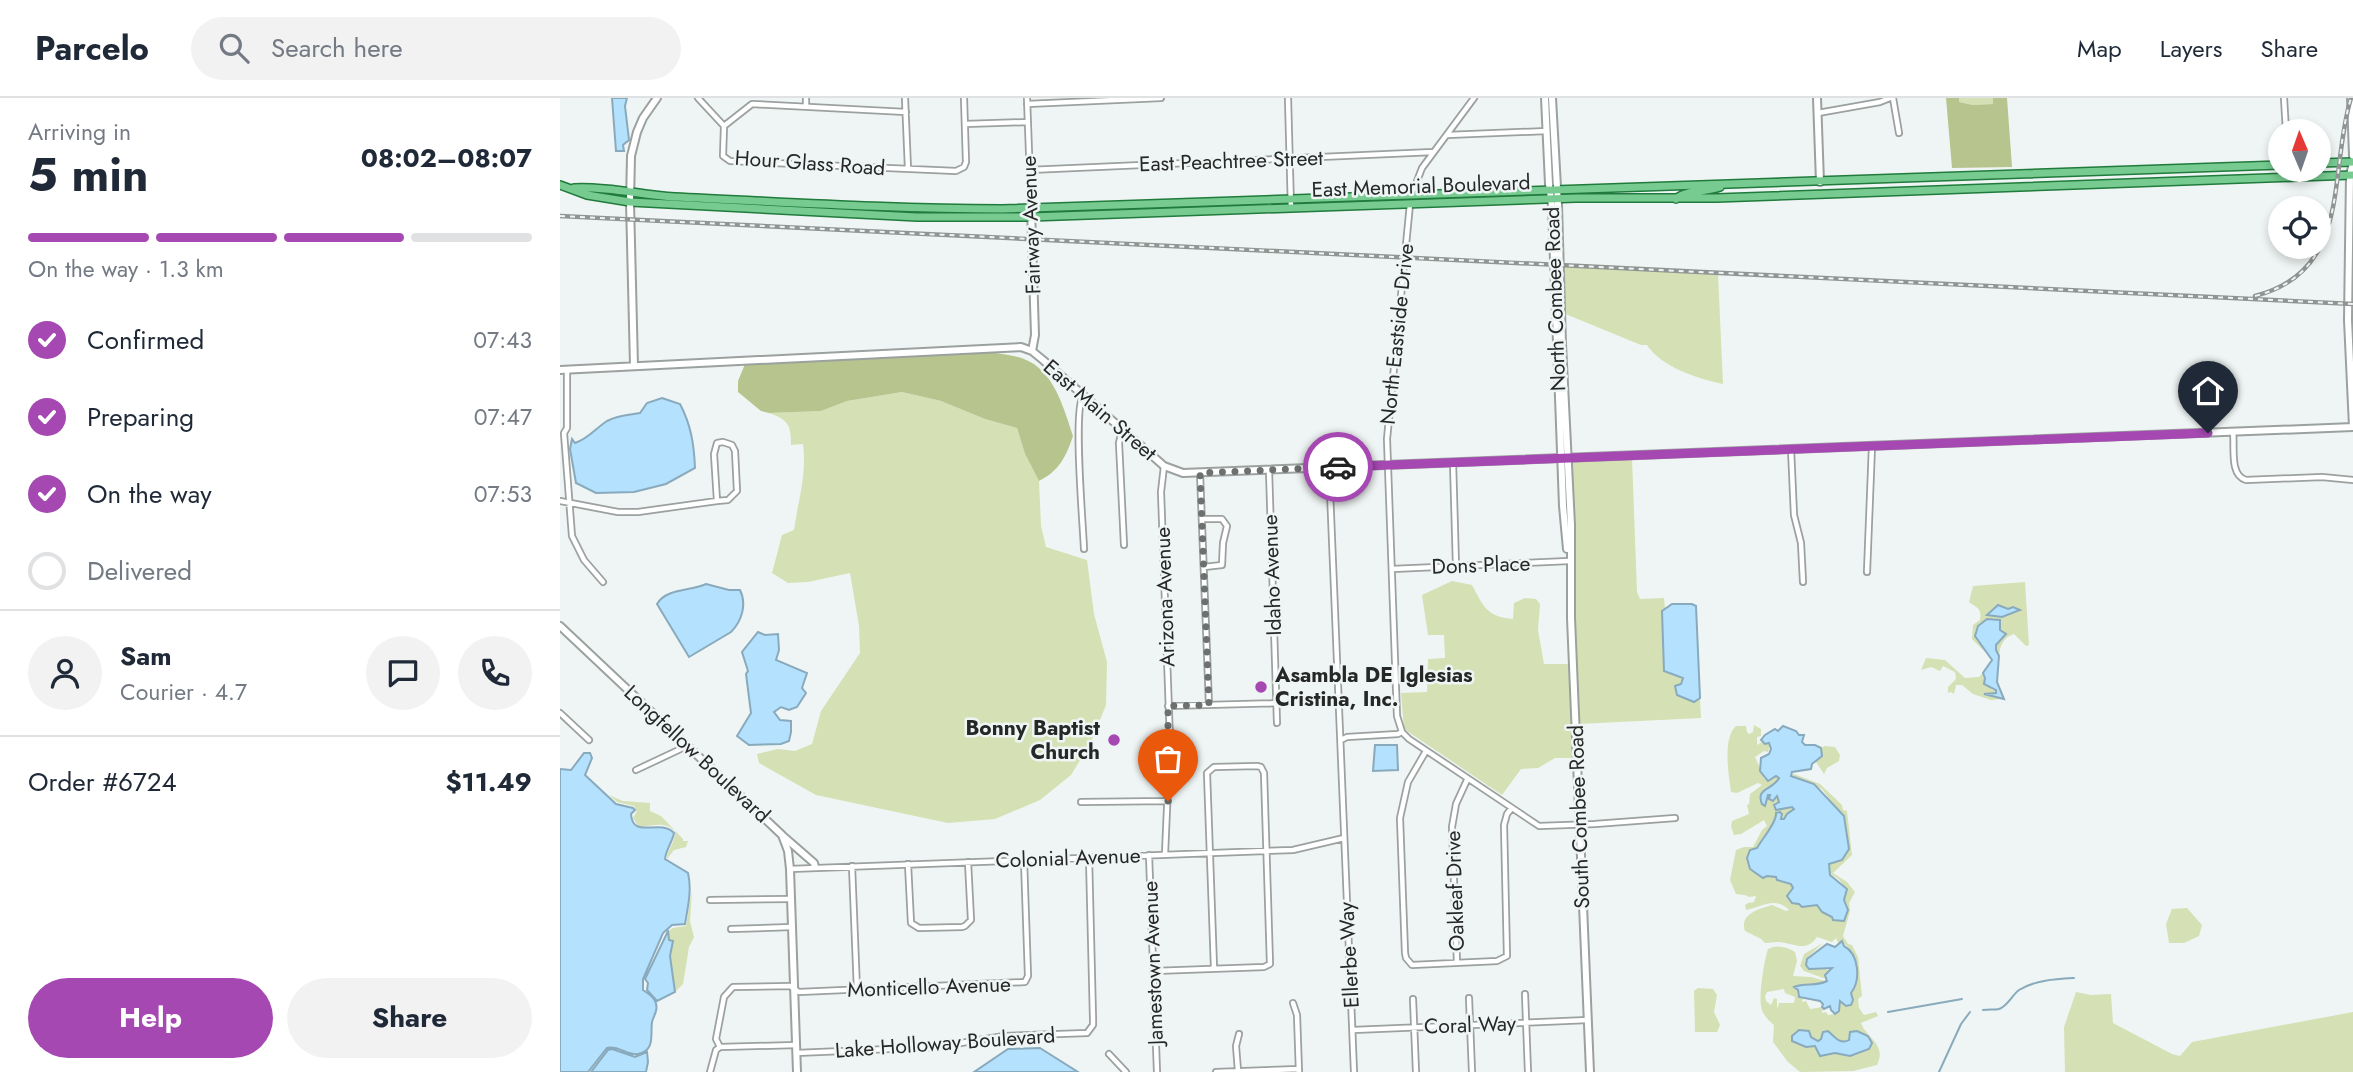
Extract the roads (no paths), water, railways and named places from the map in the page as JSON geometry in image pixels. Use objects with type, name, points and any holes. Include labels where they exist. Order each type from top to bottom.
[{"type":"main road","points":[[634,366],[630,193],[634,143],[643,118],[657,98]]},
{"type":"main road","name":"North Combee Road","points":[[1545,98],[1555,199],[1565,458]]},
{"type":"main road","name":"North Combee Road","points":[[1552,98],[1553,190]]},
{"type":"main road","points":[[1817,98],[1821,181],[1828,188],[1856,193]]},
{"type":"main road","points":[[2351,98],[2353,156]]},
{"type":"main road","points":[[2331,163],[2353,162],[2348,326],[2353,427]]},
{"type":"main road","points":[[1676,199],[1683,193],[1706,192],[1727,185],[2268,165]]},
{"type":"main road","points":[[2056,173],[2071,186]]},
{"type":"main road","points":[[2037,187],[2056,173]]},
{"type":"main road","points":[[2018,174],[2030,178],[2037,187]]},
{"type":"main road","points":[[1676,199],[2351,175]]},
{"type":"main road","points":[[1774,196],[1805,189],[1821,181]]},
{"type":"main road","points":[[560,185],[587,195],[630,202],[917,212],[1031,213],[1291,204]]},
{"type":"main road","name":"East Memorial Boulevard","points":[[1291,204],[1553,190],[1727,185]]},
{"type":"main road","points":[[569,188],[589,187],[787,206]]},
{"type":"main road","name":"East Memorial Boulevard","points":[[1291,204],[1361,205],[1403,199],[1676,199]]},
{"type":"main road","name":"Fairway Avenue","points":[[1031,213],[1035,333],[1032,351]]},
{"type":"main road","name":"East Main Street","points":[[563,370],[1012,347],[1032,351],[1164,467],[1183,473],[2353,427]]},
{"type":"main road","name":"South Combee Road","points":[[1565,458],[1571,541],[1569,561],[1590,1072]]},
{"type":"main road","name":"Longfellow Boulevard","points":[[560,626],[782,835],[788,851],[790,869],[797,1072]]},
{"type":"main road","points":[[782,835],[815,867]]},
{"type":"street","points":[[698,98],[724,126]]},
{"type":"street","points":[[806,98],[806,106]]},
{"type":"street","points":[[905,98],[908,169]]},
{"type":"street","name":"Hour Glass Road","points":[[906,112],[752,104],[724,126],[723,156],[730,161],[956,171],[964,167],[966,162],[964,98]]},
{"type":"street","points":[[1027,101],[1161,98]]},
{"type":"street","points":[[1288,98],[1291,204]]},
{"type":"street","name":"North Eastside Drive","points":[[1402,732],[1397,716],[1387,439],[1411,199],[1415,182],[1433,152],[1474,98]]},
{"type":"street","points":[[1818,113],[1891,98],[1899,133]]},
{"type":"street","points":[[2284,98],[2285,119]]},
{"type":"street","name":"Fairway Avenue","points":[[1027,101],[1031,213]]},
{"type":"street","points":[[965,124],[1028,122]]},
{"type":"street","points":[[1447,135],[1547,131]]},
{"type":"street","name":"East Peachtree Street","points":[[1029,170],[1433,152]]},
{"type":"street","points":[[563,370],[567,428],[562,434],[571,528],[583,560],[603,582]]},
{"type":"street","points":[[1083,396],[1078,403],[1078,426],[1084,549]]},
{"type":"street","points":[[1122,430],[1119,443],[1124,545]]},
{"type":"street","points":[[2233,432],[2235,470],[2241,479],[2322,477],[2353,480]]},
{"type":"street","points":[[560,501],[618,512],[638,512],[728,500],[737,491],[736,463],[732,445],[723,442],[717,443],[714,448],[717,501]]},
{"type":"street","points":[[1867,572],[1872,446]]},
{"type":"street","points":[[1791,449],[1794,515],[1801,543],[1802,582]]},
{"type":"street","points":[[1453,462],[1456,566]]},
{"type":"street","name":"Arizona Avenue","points":[[1164,467],[1161,492],[1168,706],[1165,854]]},
{"type":"street","name":"Ellerbe Way","points":[[1329,467],[1354,1072]]},
{"type":"street","name":"Idaho Avenue","points":[[1269,470],[1277,723]]},
{"type":"street","points":[[1200,473],[1209,705]]},
{"type":"street","points":[[1203,519],[1222,519],[1227,526],[1222,565],[1204,567]]},
{"type":"street","name":"Dons Place","points":[[1392,569],[1569,561]]},
{"type":"street","points":[[1168,706],[1276,703]]},
{"type":"street","points":[[560,713],[589,740]]},
{"type":"street","points":[[1341,740],[1347,737],[1402,732],[1468,780],[1539,826],[1675,818]]},
{"type":"street","points":[[636,770],[687,746]]},
{"type":"street","points":[[1426,751],[1408,782],[1400,818],[1405,953],[1408,962],[1415,965],[1505,959],[1509,952],[1504,825],[1511,809]]},
{"type":"street","points":[[1154,971],[1214,968],[1269,965],[1265,777],[1263,769],[1257,766],[1211,768],[1206,773],[1214,968]]},
{"type":"street","name":"Oakleaf Drive","points":[[1457,963],[1452,827],[1456,804],[1468,780]]},
{"type":"street","points":[[1081,802],[1168,801]]},
{"type":"street","name":"Colonial Avenue","points":[[790,869],[1298,850],[1344,838]]},
{"type":"street","name":"Jamestown Avenue","points":[[1149,855],[1157,1072]]},
{"type":"street","name":"Lake Holloway Boulevard","points":[[720,1047],[936,1047],[1004,1036],[1083,1034],[1091,1029],[1093,1018],[1089,857]]},
{"type":"street","name":"Monticello Avenue","points":[[720,1047],[716,1039],[724,998],[733,987],[790,986],[799,992],[1025,982],[1028,976],[1024,860]]},
{"type":"street","points":[[908,864],[911,923],[919,928],[962,927],[971,920],[968,862]]},
{"type":"street","points":[[852,866],[857,990]]},
{"type":"street","points":[[710,900],[791,899]]},
{"type":"street","points":[[731,929],[792,927]]},
{"type":"street","points":[[1525,994],[1528,1072]]},
{"type":"street","points":[[1469,998],[1472,1072]]},
{"type":"street","points":[[1413,999],[1416,1072]]},
{"type":"street","points":[[1216,1072],[1299,1071],[1297,1015],[1293,1003]]},
{"type":"street","name":"Coral Way","points":[[1353,1030],[1588,1020]]},
{"type":"street","points":[[1238,1071],[1236,1046],[1239,1034]]},
{"type":"street","points":[[710,1072],[716,1050],[720,1047]]},
{"type":"street","points":[[1109,1054],[1126,1072]]},
{"type":"water","points":[[612,98],[627,98],[625,106],[629,140],[623,145],[624,151],[616,151]]},
{"type":"water","points":[[662,398],[680,404],[684,412],[691,435],[695,468],[666,484],[634,492],[596,493],[576,483],[570,449],[572,439],[575,443],[580,441],[607,421],[640,413],[647,403]]},
{"type":"water","points":[[706,584],[740,590],[742,612],[731,632],[689,657],[657,604],[673,592]]},
{"type":"water","points":[[1672,604],[1696,606],[1700,698],[1694,702],[1677,695],[1675,686],[1681,684],[1683,678],[1664,671],[1662,611]]},
{"type":"water","points":[[1998,605],[2020,610],[2002,617],[1987,615]]},
{"type":"water","points":[[1987,619],[2000,620],[2000,630],[2006,634],[1996,645],[1999,656],[1997,682],[2004,699],[1984,694],[1996,693],[1996,690],[1984,684],[1983,673],[1992,660],[1975,636],[1978,626]]},
{"type":"water","points":[[758,632],[765,635],[778,634],[779,650],[776,660],[807,673],[802,688],[806,693],[797,707],[789,710],[781,707],[774,712],[780,720],[791,721],[789,741],[781,744],[749,745],[737,736],[751,713],[746,674],[748,671],[742,652]]},
{"type":"water","points":[[1783,726],[1804,735],[1802,742],[1805,745],[1821,748],[1822,756],[1812,764],[1811,769],[1792,772],[1791,776],[1814,784],[1844,816],[1849,849],[1842,860],[1829,864],[1830,875],[1847,889],[1844,900],[1848,910],[1844,921],[1833,920],[1817,905],[1802,907],[1792,903],[1787,896],[1793,888],[1791,884],[1777,880],[1776,877],[1763,878],[1750,869],[1747,858],[1750,850],[1757,848],[1772,826],[1776,813],[1780,812],[1781,819],[1784,819],[1794,809],[1792,807],[1776,810],[1774,805],[1779,802],[1777,796],[1773,801],[1768,795],[1765,806],[1760,799],[1763,792],[1779,778],[1776,776],[1768,781],[1760,771],[1761,758],[1769,754],[1771,749],[1769,743],[1765,744],[1761,740]]},
{"type":"water","points":[[1375,745],[1397,745],[1398,770],[1373,771]]},
{"type":"water","points":[[584,753],[590,753],[592,758],[585,775],[616,804],[635,810],[631,814],[636,826],[661,827],[674,833],[665,859],[688,873],[690,892],[685,924],[672,925],[663,933],[643,979],[643,990],[653,998],[656,1007],[648,1049],[634,1054],[607,1048],[588,1072],[560,1072],[560,769],[571,770]]},
{"type":"water","points":[[668,931],[669,940],[673,941],[670,956],[675,992],[657,1001],[647,990],[648,983],[645,979]]},
{"type":"water","points":[[1842,941],[1853,955],[1857,975],[1851,993],[1851,1005],[1846,1006],[1840,1001],[1839,1011],[1835,1014],[1830,1006],[1824,1009],[1820,1001],[1799,997],[1798,990],[1794,987],[1827,981],[1825,975],[1832,968],[1809,969],[1806,965],[1807,959],[1827,944],[1835,947]]},
{"type":"water","points":[[1799,1030],[1809,1031],[1811,1037],[1818,1041],[1823,1032],[1828,1031],[1843,1042],[1849,1040],[1850,1032],[1857,1031],[1868,1036],[1872,1043],[1869,1049],[1850,1056],[1835,1053],[1820,1056],[1815,1046],[1806,1047],[1792,1041],[1792,1036]]},
{"type":"water","points":[[1040,1048],[1078,1072],[974,1072],[1008,1049]]},
{"type":"water","points":[[608,1050],[635,1057],[647,1052],[646,1072],[591,1072]]},
{"type":"waterway","points":[[1983,1010],[2002,1008],[2019,990],[2032,984],[2074,978]]},
{"type":"waterway","points":[[1888,1012],[1962,999]]},
{"type":"waterway","points":[[1939,1072],[1961,1024],[1970,1012]]},
{"type":"railway","points":[[2255,296],[2286,283],[2308,265],[2322,242],[2331,216],[2351,98]]},
{"type":"railway","points":[[560,216],[2353,304]]},
{"type":"place","name":"Asambla DE Iglesias Cristina, Inc.","points":[[1261,687]]},
{"type":"place","name":"Bonny Baptist Church","points":[[1114,740]]}]
